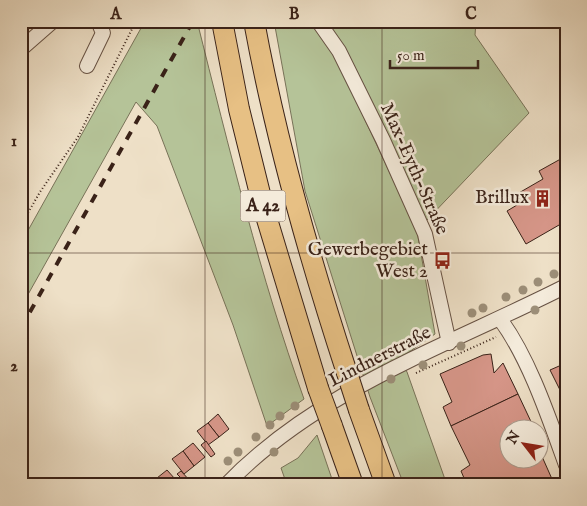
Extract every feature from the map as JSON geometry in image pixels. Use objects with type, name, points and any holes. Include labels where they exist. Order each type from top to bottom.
[{"type":"highway","name":"A 42","points":[[222,21],[239,109],[263,206],[318,388],[353,485]]},
{"type":"highway","name":"A 42","points":[[254,21],[269,100],[319,289],[386,485]]},
{"type":"street","points":[[21,49],[37,45],[53,21]]},
{"type":"street","points":[[86,66],[102,33],[98,21]]},
{"type":"street","name":"Max-Eyth-Straße","points":[[318,21],[339,51],[383,140],[425,234],[449,343]]},
{"type":"street","name":"Lindnerstraße","points":[[226,485],[258,455],[301,422],[364,383],[566,286]]},
{"type":"street","points":[[500,319],[509,330],[541,399],[566,465]]},
{"type":"path","points":[[21,225],[40,192],[78,137],[136,21]]},
{"type":"green space","points":[[145,21],[197,21],[259,259],[304,399],[267,426],[233,325],[157,126],[136,102],[21,307],[21,243]]},
{"type":"green space","points":[[274,21],[310,21],[331,47],[417,231],[435,334],[399,359],[407,372],[447,485],[404,485],[370,397],[305,191]]},
{"type":"green space","points":[[324,21],[476,21],[475,35],[529,113],[426,221]]},
{"type":"green space","points":[[317,435],[334,485],[287,485],[281,468],[298,458]]},
{"type":"building","name":"Brillux","points":[[566,156],[566,221],[526,244],[507,211],[522,202],[517,194],[543,179],[539,171]]},
{"type":"building","points":[[491,354],[494,373],[503,363],[518,394],[451,426],[443,407],[452,402],[440,374],[483,355]]},
{"type":"building","points":[[566,363],[566,402],[550,370]]},
{"type":"building","points":[[518,394],[529,418],[500,418],[500,468],[547,468],[552,479],[557,478],[561,485],[467,485],[461,471],[470,465],[451,426]]},
{"type":"building","points":[[218,414],[229,429],[219,437],[208,423]]},
{"type":"building","points":[[208,423],[219,437],[208,445],[197,431]]},
{"type":"building","points":[[206,441],[215,454],[211,457],[201,445]]},
{"type":"building","points":[[193,443],[205,457],[194,466],[183,451]]},
{"type":"building","points":[[183,451],[194,466],[184,474],[172,459]]},
{"type":"building","points":[[167,470],[179,484],[162,485],[157,478]]},
{"type":"building","points":[[181,471],[191,482],[188,485],[177,474]]},
{"type":"railway","points":[[21,328],[193,21]]},
{"type":"place","name":"Brillux","points":[[543,198]]},
{"type":"place","name":"Gewerbegebiet West 2","points":[[442,261]]}]
